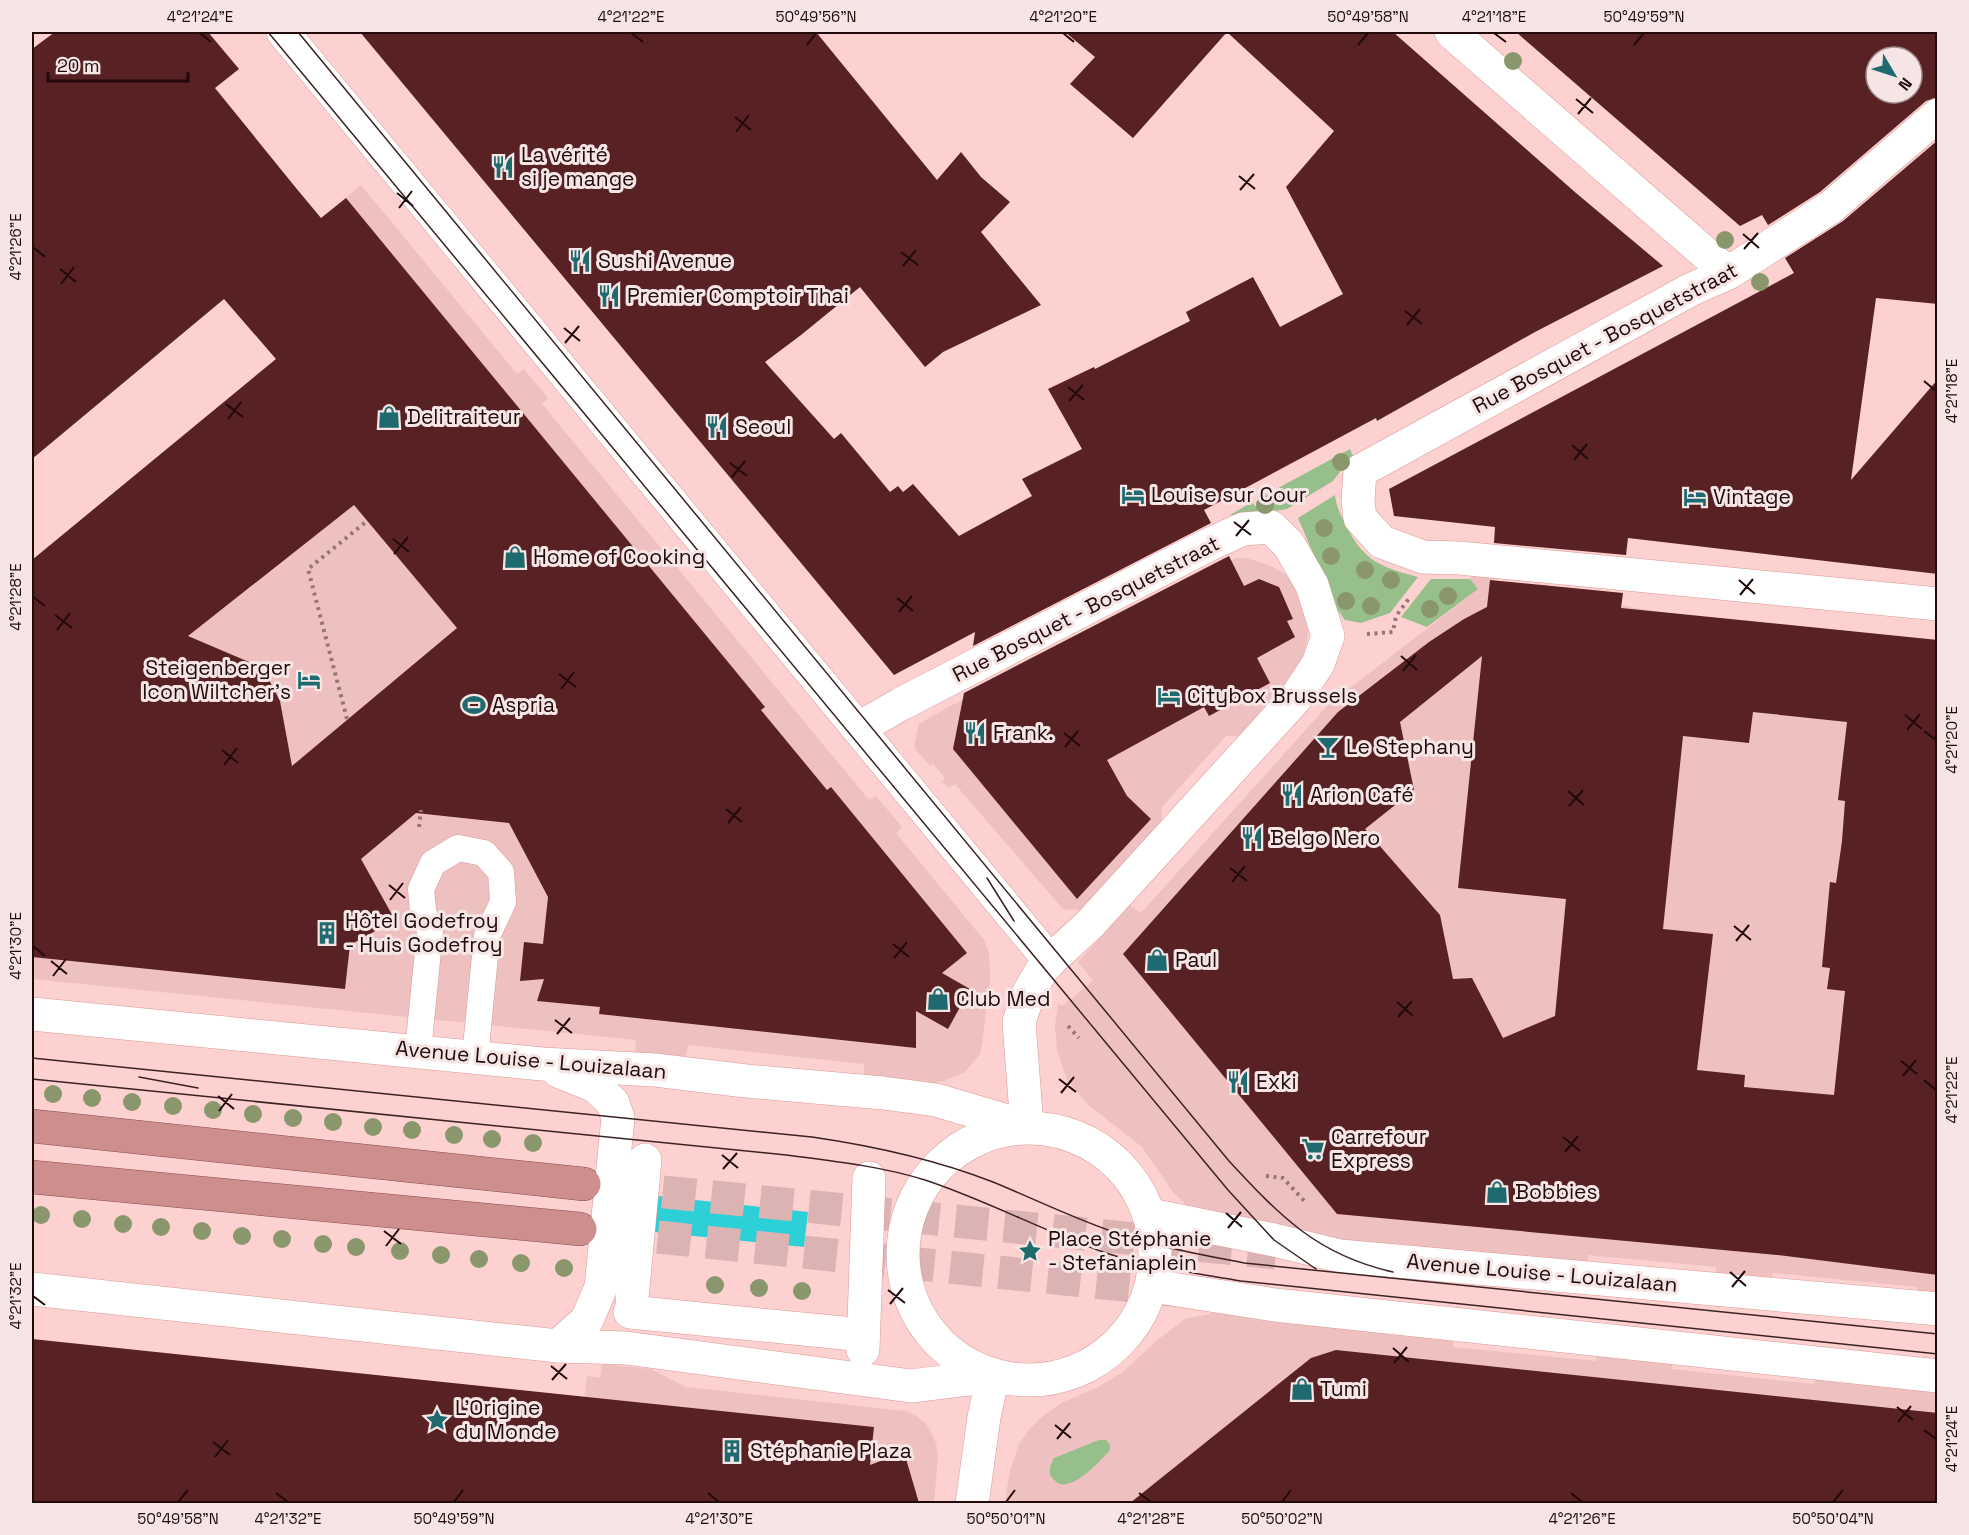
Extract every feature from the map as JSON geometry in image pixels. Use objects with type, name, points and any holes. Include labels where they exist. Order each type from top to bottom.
[{"type":"highway","points":[[32,1126],[585,1185]]},
{"type":"highway","points":[[32,1177],[580,1229]]},
{"type":"main road","points":[[283,32],[1050,961],[1043,968],[1029,992],[1019,1022],[1027,1127]]},
{"type":"main road","points":[[1451,32],[1728,273]]},
{"type":"main road","name":"Rue Bosquet - Bosquetstraat","points":[[1938,115],[1831,207],[1728,273],[1690,290],[1360,471],[1358,501],[1360,518],[1382,542],[1424,557],[1460,558],[1938,604]]},
{"type":"main road","name":"Rue Bosquet - Bosquetstraat","points":[[859,728],[1197,550],[1243,529],[1270,527],[1289,545],[1312,585],[1328,636],[1318,664],[1295,699],[1090,924],[1050,961]]},
{"type":"main road","name":"Avenue Louise - Louizalaan","points":[[32,1014],[542,1064],[655,1070],[936,1100],[1027,1127]]},
{"type":"main road","points":[[542,1064],[595,1086],[613,1103],[618,1118],[601,1287],[587,1320],[558,1346]]},
{"type":"main road","points":[[1027,1127],[1061,1131],[1100,1148],[1131,1177],[1150,1215],[1156,1245],[1156,1266],[1152,1286],[1135,1324],[1107,1354],[1082,1370],[1053,1379],[1023,1381],[993,1376],[962,1362],[935,1340],[916,1311],[905,1279],[903,1245],[910,1211],[926,1181],[941,1164],[967,1144],[996,1132],[1027,1127]]},
{"type":"main road","points":[[649,1157],[630,1310],[863,1342],[865,1182]]},
{"type":"main road","name":"Avenue Louise - Louizalaan","points":[[1150,1215],[1340,1256],[1938,1309]]},
{"type":"main road","points":[[1152,1286],[1275,1305],[1938,1376]]},
{"type":"main road","points":[[32,1289],[558,1346],[626,1348],[911,1386],[993,1376]]},
{"type":"main road","points":[[972,1503],[984,1417],[993,1376]]},
{"type":"lane","points":[[418,1051],[430,931],[423,911],[421,889],[433,863],[458,848],[484,853],[501,872],[503,902],[487,936],[475,1057]]},
{"type":"path","points":[[347,719],[308,569],[367,521]]},
{"type":"path","points":[[1058,1025],[1070,1024],[1078,1038]]},
{"type":"shaded area","points":[[361,185],[517,374],[524,369],[548,398],[542,404],[869,800],[876,796],[902,827],[896,833],[984,940],[989,953],[990,978],[983,1038],[980,1054],[965,1072],[934,1083],[864,1077],[864,1064],[688,1045],[685,1059],[635,1053],[636,1040],[32,979],[32,560],[276,359],[224,299]]},
{"type":"shaded area","points":[[1237,558],[1246,558],[1269,565],[1285,574],[1296,585],[1310,625],[1303,656],[1295,676],[1243,736],[1226,736],[1162,807],[1161,826],[1086,909],[1062,908],[955,784],[949,788],[942,782],[945,778],[916,750],[914,746],[919,724],[1205,571]]},
{"type":"shaded area","points":[[1494,572],[1494,584],[1702,619],[1937,648],[1937,1302],[1917,1300],[1917,1287],[1773,1273],[1770,1285],[1716,1280],[1716,1267],[1588,1255],[1587,1267],[1253,1233],[1192,1211],[1173,1192],[1142,1147],[1087,1104],[1067,1080],[1057,1050],[1055,1026],[1058,1003],[1062,1006],[1093,981],[1078,962],[1130,905],[1141,913],[1328,705],[1477,590],[1470,579],[1475,574]]},
{"type":"shaded area","points":[[1219,1312],[1454,1334],[1453,1347],[1596,1361],[1598,1349],[1673,1357],[1672,1369],[1814,1384],[1816,1371],[1937,1384],[1937,1503],[1005,1504],[1009,1474],[1019,1444],[1039,1419],[1061,1403],[1098,1387],[1123,1372],[1156,1341],[1185,1319]]},
{"type":"shaded area","name":"Stéphanie Plaza","points":[[602,1364],[651,1369],[686,1387],[905,1411],[918,1417],[927,1425],[936,1443],[938,1456],[934,1503],[574,1504],[587,1376],[600,1378]]},
{"type":"green space","points":[[1350,449],[1354,458],[1333,481],[1287,509],[1249,515],[1230,515],[1252,502],[1256,507],[1259,504],[1258,499]]},
{"type":"green space","points":[[1335,495],[1338,508],[1353,539],[1367,556],[1384,566],[1418,577],[1390,613],[1361,623],[1345,620],[1337,609],[1298,518]]},
{"type":"green space","points":[[1431,579],[1470,579],[1478,589],[1427,627],[1401,617]]},
{"type":"green space","points":[[1099,1440],[1106,1440],[1110,1445],[1110,1450],[1080,1478],[1073,1482],[1060,1484],[1050,1475],[1050,1467],[1054,1458]]},
{"type":"water","points":[[658,1196],[808,1212],[804,1247],[654,1232]]},
{"type":"building","points":[[55,32],[208,32],[239,69],[215,88],[296,188],[321,218],[346,198],[765,707],[761,710],[827,790],[831,787],[967,953],[942,973],[970,989],[948,1029],[916,1011],[916,1048],[599,1014],[600,1007],[537,1001],[544,979],[520,981],[524,942],[543,944],[548,897],[509,823],[416,813],[361,859],[395,920],[350,945],[345,989],[32,957],[32,560],[276,359],[224,299],[32,459],[32,49]],"holes":[[[354,505],[457,628],[292,766],[280,701],[269,680],[249,662],[188,636]]]},
{"type":"building","points":[[360,32],[816,32],[937,180],[961,152],[981,177],[1010,202],[981,232],[1041,305],[943,352],[925,367],[860,287],[765,362],[834,439],[841,433],[890,492],[898,486],[903,492],[913,484],[959,536],[1032,496],[1022,479],[1082,449],[1048,389],[1094,367],[1095,369],[1190,321],[1186,312],[1253,277],[1280,327],[1343,294],[1286,187],[1334,131],[1227,32],[1393,32],[1576,193],[1663,266],[1535,332],[1377,421],[1376,418],[1204,510],[1211,523],[973,646],[975,632],[894,675]]},
{"type":"building","points":[[1065,32],[1227,32],[1133,138],[1070,84],[1095,57]]},
{"type":"building","points":[[1516,32],[1938,32],[1938,97],[1924,103],[1924,45],[1864,45],[1864,105],[1921,105],[1820,192],[1768,225],[1762,215],[1740,226]]},
{"type":"building","points":[[1938,140],[1938,304],[1876,298],[1851,480],[1938,379],[1938,574],[1628,538],[1626,555],[1494,543],[1495,527],[1394,516],[1389,489],[1794,273],[1785,258],[1843,221]]},
{"type":"building","points":[[1229,556],[1244,586],[1259,579],[1279,587],[1293,619],[1287,621],[1295,637],[1257,658],[1270,683],[1209,716],[1204,707],[1107,760],[1127,796],[1151,819],[1077,899],[953,749],[964,693]]},
{"type":"building","points":[[1490,580],[1623,593],[1621,608],[1938,640],[1938,1275],[1777,1255],[1337,1214],[1123,954],[1338,712],[1429,642],[1487,607]],"holes":[[[1482,656],[1458,888],[1566,899],[1555,1016],[1503,1038],[1472,978],[1453,979],[1440,915],[1365,829],[1414,790],[1400,722]],[[1753,712],[1847,722],[1838,800],[1845,801],[1842,841],[1836,883],[1830,882],[1822,967],[1830,968],[1827,989],[1845,991],[1834,1095],[1744,1087],[1745,1075],[1697,1070],[1713,934],[1663,929],[1683,736],[1749,743]]]},
{"type":"building","points":[[32,1339],[874,1427],[870,1465],[904,1452],[919,1503],[32,1503]]},
{"type":"building","points":[[1336,1350],[1938,1413],[1938,1503],[1130,1503],[1311,1358]]},
{"type":"tunnel","points":[[614,1187],[1276,1253]]},
{"type":"tunnel","points":[[609,1232],[1181,1291]]},
{"type":"tram line","points":[[268,32],[1228,1190],[1274,1240],[1316,1269]]},
{"type":"tram line","points":[[298,32],[1229,1161],[1283,1216],[1321,1244],[1366,1265],[1393,1272]]},
{"type":"tram line","points":[[987,878],[1014,921]]},
{"type":"tram line","points":[[32,1058],[812,1137],[881,1149],[926,1160],[993,1182],[1111,1231],[1177,1249],[1244,1263],[1938,1334]]},
{"type":"tram line","points":[[139,1077],[198,1088]]},
{"type":"tram line","points":[[32,1079],[839,1162],[891,1171],[925,1180],[1103,1252],[1137,1262],[1189,1272],[1241,1281],[1938,1354]]},
{"type":"place","name":"La vérité si je mange","points":[[503,167]]},
{"type":"place","name":"Sushi Avenue","points":[[580,261]]},
{"type":"place","name":"Premier Comptoir Thai","points":[[609,296]]},
{"type":"place","name":"Delitraiteur","points":[[389,417]]},
{"type":"place","name":"Seoul","points":[[717,427]]},
{"type":"place","name":"Louise sur Cour","points":[[1133,495]]},
{"type":"place","name":"Vintage","points":[[1695,497]]},
{"type":"place","name":"Home of Cooking","points":[[515,557]]},
{"type":"place","name":"Steigenberger Icon Wiltcher’s","points":[[309,680]]},
{"type":"place","name":"Citybox Brussels","points":[[1169,696]]},
{"type":"place","name":"Aspria","points":[[474,705]]},
{"type":"place","name":"Frank.","points":[[975,733]]},
{"type":"place","name":"Le Stephany","points":[[1328,747]]},
{"type":"place","name":"Arion Café","points":[[1292,795]]},
{"type":"place","name":"Belgo Nero","points":[[1252,838]]},
{"type":"place","name":"Hôtel Godefroy - Huis Godefroy","points":[[327,933]]},
{"type":"place","name":"Paul","points":[[1157,960]]},
{"type":"place","name":"Club Med","points":[[938,999]]},
{"type":"place","name":"Exki","points":[[1238,1082]]},
{"type":"place","name":"Carrefour Express","points":[[1313,1149]]},
{"type":"place","name":"Bobbies","points":[[1497,1192]]},
{"type":"place","name":"Place Stéphanie - Stefaniaplein","points":[[1030,1251]]},
{"type":"place","name":"Tumi","points":[[1302,1389]]},
{"type":"place","name":"L’Origine du Monde","points":[[437,1420]]},
{"type":"place","name":"Stéphanie Plaza","points":[[732,1451]]}]
